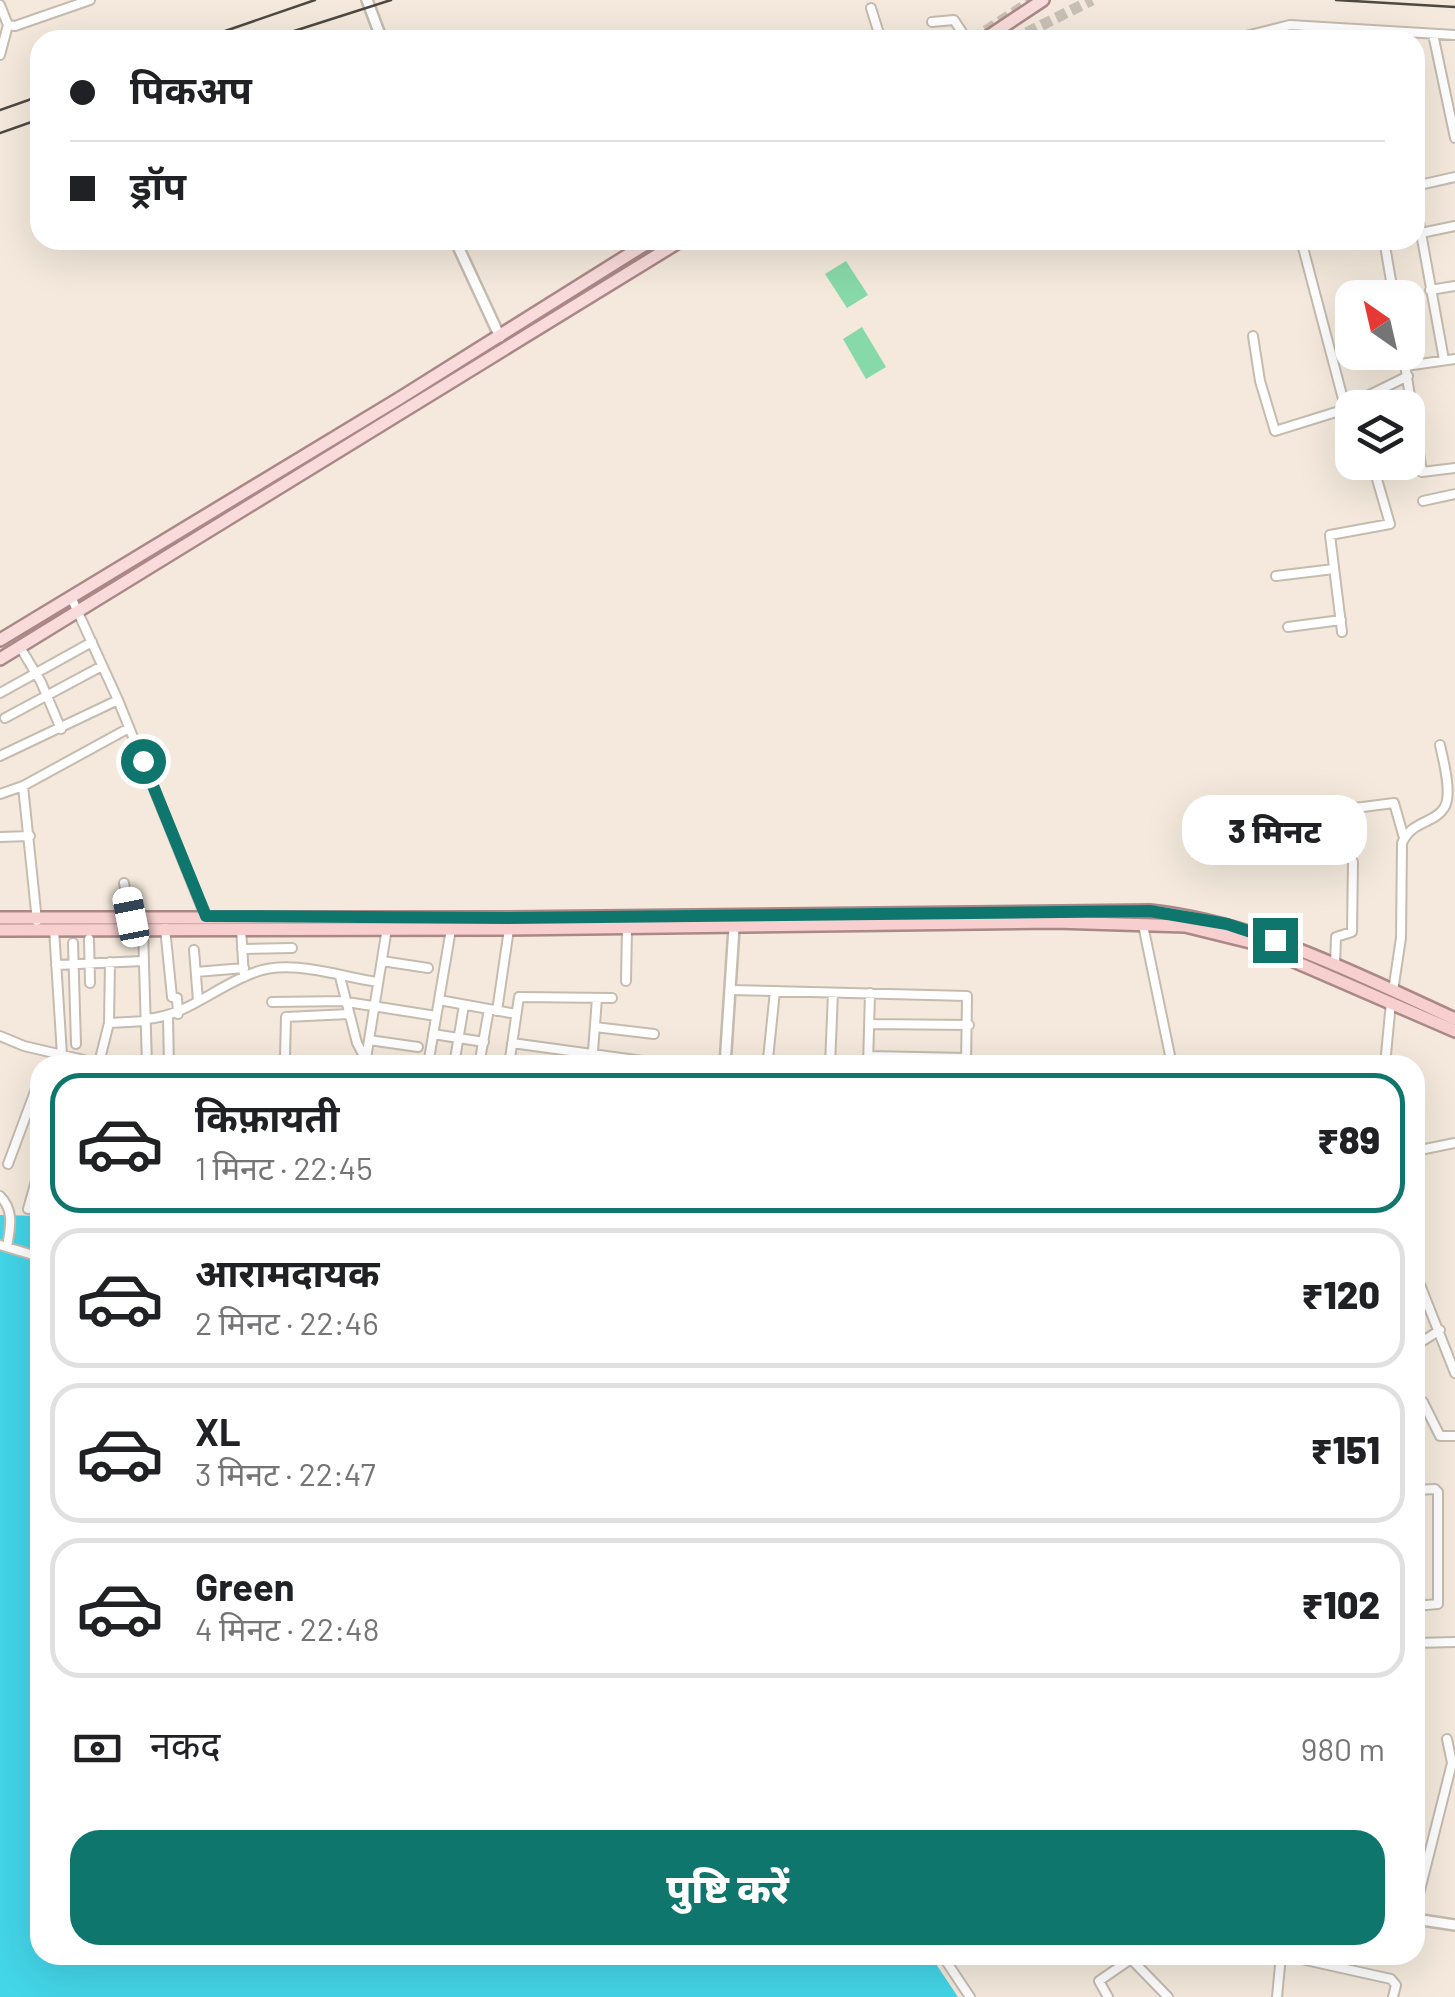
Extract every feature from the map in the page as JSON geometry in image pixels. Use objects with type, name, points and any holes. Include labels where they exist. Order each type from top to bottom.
[{"type":"highway","points":[[0,930],[131,917],[206,922],[1150,911],[1227,924],[1335,965],[1455,1031]]},
{"type":"highway","points":[[0,918],[54,929],[165,928],[206,922],[240,928],[450,929],[1056,922],[1185,926],[1250,942],[1455,1019]]},
{"type":"main road","points":[[998,30],[1043,0]]},
{"type":"main road","points":[[0,640],[636,250]]},
{"type":"main road","points":[[0,659],[666,250]]},
{"type":"street","points":[[8,25],[90,0]]},
{"type":"street","points":[[367,0],[378,30]]},
{"type":"street","points":[[0,5],[8,25],[0,55]]},
{"type":"street","points":[[871,8],[878,30]]},
{"type":"street","points":[[932,22],[954,20],[960,30]]},
{"type":"street","points":[[1272,30],[1290,24],[1362,30]]},
{"type":"street","points":[[1425,34],[1455,35]]},
{"type":"street","points":[[1432,34],[1455,138]]},
{"type":"street","points":[[1425,184],[1455,177]]},
{"type":"street","points":[[1425,232],[1455,226]]},
{"type":"street","points":[[460,250],[506,349]]},
{"type":"street","points":[[1304,250],[1341,390]]},
{"type":"street","points":[[1386,250],[1391,280]]},
{"type":"street","points":[[1424,250],[1444,360]]},
{"type":"street","points":[[1430,290],[1455,286]]},
{"type":"street","points":[[1252,336],[1275,430],[1335,411]]},
{"type":"street","points":[[1376,390],[1407,371],[1455,359]]},
{"type":"street","points":[[1407,371],[1410,390]]},
{"type":"street","points":[[1425,473],[1455,468]]},
{"type":"street","points":[[1342,632],[1330,534],[1390,524],[1377,480]]},
{"type":"street","points":[[1423,500],[1455,494]]},
{"type":"street","points":[[1276,576],[1334,569]]},
{"type":"street","points":[[71,597],[118,700],[206,922]]},
{"type":"street","points":[[1288,627],[1341,620]]},
{"type":"street","points":[[0,693],[92,642]]},
{"type":"street","points":[[20,647],[62,729]]},
{"type":"street","points":[[5,718],[102,666]]},
{"type":"street","points":[[0,756],[118,700]]},
{"type":"street","points":[[0,794],[23,786],[129,728]]},
{"type":"street","points":[[1404,838],[1418,824],[1442,812],[1446,804],[1448,780],[1440,744]]},
{"type":"street","points":[[23,786],[37,924]]},
{"type":"street","points":[[1339,810],[1394,802],[1404,838],[1402,938],[1386,1055]]},
{"type":"street","points":[[0,837],[30,836]]},
{"type":"street","points":[[1335,965],[1336,937],[1352,932],[1353,862]]},
{"type":"street","points":[[124,882],[131,917]]},
{"type":"street","points":[[1143,925],[1170,1055]]},
{"type":"street","points":[[143,928],[147,1055]]},
{"type":"street","points":[[165,928],[172,997],[177,998],[171,1055]]},
{"type":"street","points":[[240,928],[244,972]]},
{"type":"street","points":[[367,1055],[387,928]]},
{"type":"street","points":[[626,982],[627,928]]},
{"type":"street","points":[[725,1055],[734,928]]},
{"type":"street","points":[[54,929],[59,1054]]},
{"type":"street","points":[[430,1055],[450,929]]},
{"type":"street","points":[[482,1055],[508,929]]},
{"type":"street","points":[[90,939],[90,983]]},
{"type":"street","points":[[72,942],[76,1044]]},
{"type":"street","points":[[242,949],[292,948]]},
{"type":"street","points":[[194,950],[198,1002]]},
{"type":"street","points":[[382,960],[428,968]]},
{"type":"street","points":[[56,965],[143,961]]},
{"type":"street","points":[[103,1055],[109,1023],[110,962]]},
{"type":"street","points":[[196,972],[290,968],[378,982]]},
{"type":"street","points":[[109,1023],[173,1015],[244,972]]},
{"type":"street","points":[[340,977],[362,1055]]},
{"type":"street","points":[[74,983],[110,982]]},
{"type":"street","points":[[730,990],[967,996],[967,1055]]},
{"type":"street","points":[[768,1055],[775,991]]},
{"type":"street","points":[[831,1055],[834,992]]},
{"type":"street","points":[[868,1055],[870,993]]},
{"type":"street","points":[[510,1055],[521,996],[612,998]]},
{"type":"street","points":[[593,1055],[597,998]]},
{"type":"street","points":[[58,1000],[75,1000]]},
{"type":"street","points":[[438,1000],[516,1014]]},
{"type":"street","points":[[272,1002],[375,1004],[436,1016]]},
{"type":"street","points":[[456,1055],[464,1005]]},
{"type":"street","points":[[285,1055],[286,1017],[350,1014]]},
{"type":"street","points":[[869,1024],[968,1025]]},
{"type":"street","points":[[595,1026],[654,1034]]},
{"type":"street","points":[[433,1034],[484,1042]]},
{"type":"street","points":[[0,1036],[62,1055]]},
{"type":"street","points":[[369,1040],[418,1047]]},
{"type":"street","points":[[512,1043],[565,1055]]},
{"type":"street","points":[[8,1164],[30,1105]]},
{"type":"street","points":[[1425,1148],[1455,1142]]},
{"type":"street","points":[[0,1196],[12,1221],[4,1246],[30,1254]]},
{"type":"street","points":[[28,1208],[30,1201]]},
{"type":"street","points":[[1425,1295],[1455,1373]]},
{"type":"street","points":[[1425,1340],[1440,1330]]},
{"type":"street","points":[[1444,1341],[1455,1336]]},
{"type":"street","points":[[1425,1406],[1440,1436],[1455,1436]]},
{"type":"street","points":[[1425,1490],[1438,1492],[1438,1604],[1425,1605]]},
{"type":"street","points":[[1425,1643],[1455,1642]]},
{"type":"street","points":[[1425,1870],[1452,1763],[1447,1739]]},
{"type":"street","points":[[1425,1920],[1455,1925]]},
{"type":"street","points":[[949,1965],[970,1997]]},
{"type":"street","points":[[1108,1997],[1099,1980],[1123,1965]]},
{"type":"street","points":[[1134,1965],[1168,1997]]},
{"type":"street","points":[[1277,1997],[1281,1965]]},
{"type":"street","points":[[1327,1965],[1391,1979],[1396,1985],[1393,1997]]},
{"type":"green space","points":[[846,261],[868,295],[847,308],[825,274]]},
{"type":"green space","points":[[862,327],[886,367],[866,379],[843,339]]},
{"type":"water","points":[[0,1215],[30,1216],[30,1965],[937,1965],[958,1997],[0,1997]]},
{"type":"tunnel","points":[[987,30],[1033,0]]},
{"type":"tunnel","points":[[1032,30],[1092,0]]},
{"type":"railway","points":[[228,30],[315,0]]},
{"type":"railway","points":[[297,30],[391,0]]},
{"type":"railway","points":[[1336,0],[1455,7]]},
{"type":"railway","points":[[0,110],[30,100]]},
{"type":"railway","points":[[0,133],[30,122]]},
{"type":"route","points":[[143,761],[206,916],[508,918],[1150,911],[1227,924],[1275,940]]}]
